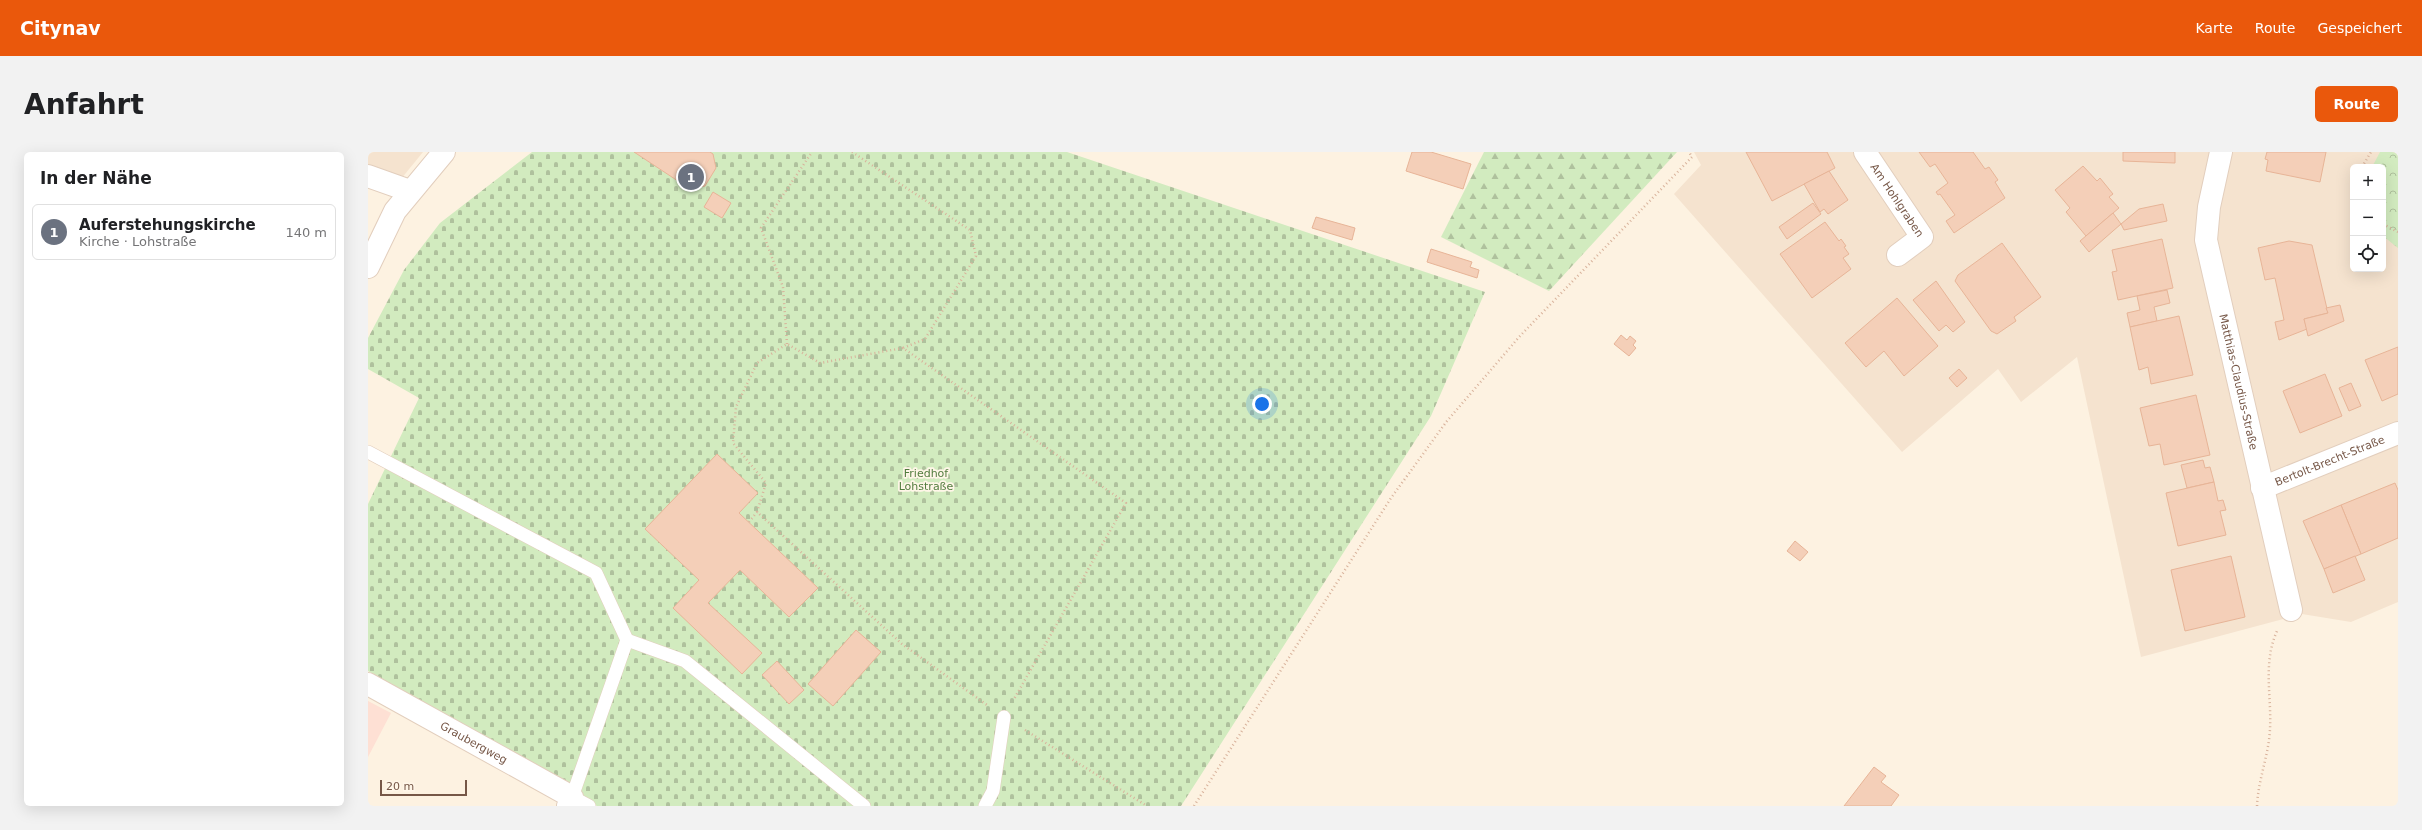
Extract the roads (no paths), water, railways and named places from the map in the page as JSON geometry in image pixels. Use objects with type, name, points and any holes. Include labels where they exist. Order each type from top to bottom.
[{"type":"street","points":[[368,267],[395,211],[410,191],[444,152]]},
{"type":"street","name":"Matthias-Claudius-Straße","points":[[2221,152],[2209,207],[2206,240],[2291,610]]},
{"type":"street","name":"Am Hohlgraben","points":[[1872,154],[1922,237],[1898,255]]},
{"type":"street","points":[[368,176],[410,191]]},
{"type":"street","name":"Bertolt-Brecht-Straße","points":[[2262,488],[2398,433]]},
{"type":"street","name":"Graubergweg","points":[[368,684],[576,803]]},
{"type":"lane","points":[[368,452],[596,573],[627,640],[576,803]]},
{"type":"lane","points":[[627,640],[685,661],[864,806]]},
{"type":"lane","points":[[985,806],[993,791],[1004,717]]},
{"type":"place","name":"Auferstehungskirche","points":[[691,177]]},
{"type":"park label","name":"Friedhof Lohstraße","points":[[926,479]]}]
